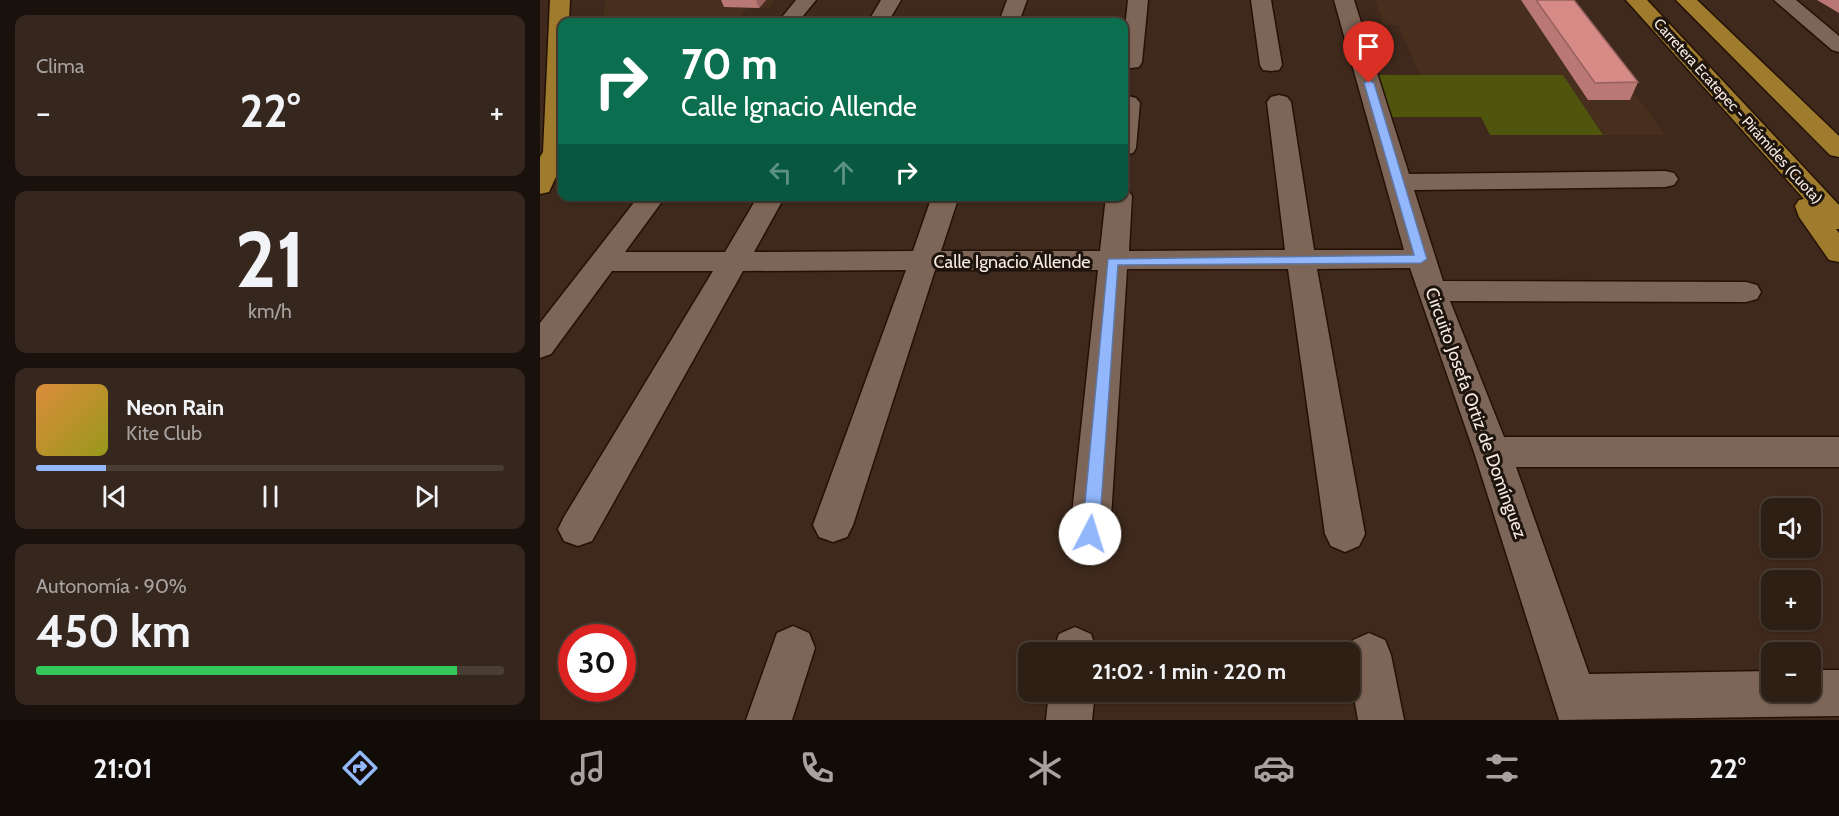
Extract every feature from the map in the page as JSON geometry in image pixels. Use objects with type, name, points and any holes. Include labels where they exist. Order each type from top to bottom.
[{"type":"highway","points":[[559,18],[560,0]]},
{"type":"highway","name":"Carretera Ecatepec - Pirámides (Cuota)","points":[[1636,0],[1839,221]]},
{"type":"highway","name":"Carretera Ecatepec - Pirámides (Cuota)","points":[[1686,0],[1839,150]]},
{"type":"highway","points":[[540,186],[555,152],[558,61]]},
{"type":"highway","points":[[1798,176],[1813,217],[1839,253]]},
{"type":"street","points":[[791,18],[806,0]]},
{"type":"street","points":[[880,18],[891,0]]},
{"type":"street","points":[[1010,18],[1017,0]]},
{"type":"street","points":[[1131,62],[1138,0]]},
{"type":"street","points":[[1261,0],[1270,65]]},
{"type":"street","name":"Circuito Josefa Ortiz de Domínguez","points":[[1344,0],[1431,291],[1492,452],[1578,708]]},
{"type":"street","points":[[1784,0],[1839,46]]},
{"type":"street","points":[[1279,102],[1301,260],[1345,534]]},
{"type":"street","points":[[1398,182],[1665,179]]},
{"type":"street","points":[[540,346],[649,201]]},
{"type":"street","points":[[578,529],[769,201]]},
{"type":"street","points":[[833,525],[944,201]]},
{"type":"street","points":[[1090,534],[1118,201]]},
{"type":"street","name":"Calle Ignacio Allende","points":[[603,262],[1112,262],[1421,259]]},
{"type":"street","points":[[1431,291],[1746,292]]},
{"type":"street","points":[[1492,452],[1839,452]]},
{"type":"street","points":[[769,720],[793,648]]},
{"type":"street","points":[[1370,655],[1381,720]]},
{"type":"street","points":[[1578,708],[1839,693]]},
{"type":"street","points":[[1069,720],[1071,702]]},
{"type":"shaded area","points":[[605,0],[776,0],[769,8],[747,8],[738,18],[603,18]]},
{"type":"shaded area","points":[[1375,0],[1564,0],[1666,135],[1603,135],[1563,75],[1420,75],[1398,25],[1384,25]]},
{"type":"green space","points":[[1378,75],[1563,75],[1603,135],[1490,135],[1481,117],[1392,117]]},
{"type":"building","points":[[1536,0],[1574,0],[1638,82],[1595,83]]},
{"type":"route","points":[[1090,534],[1112,262],[1421,259],[1369,83]]}]
